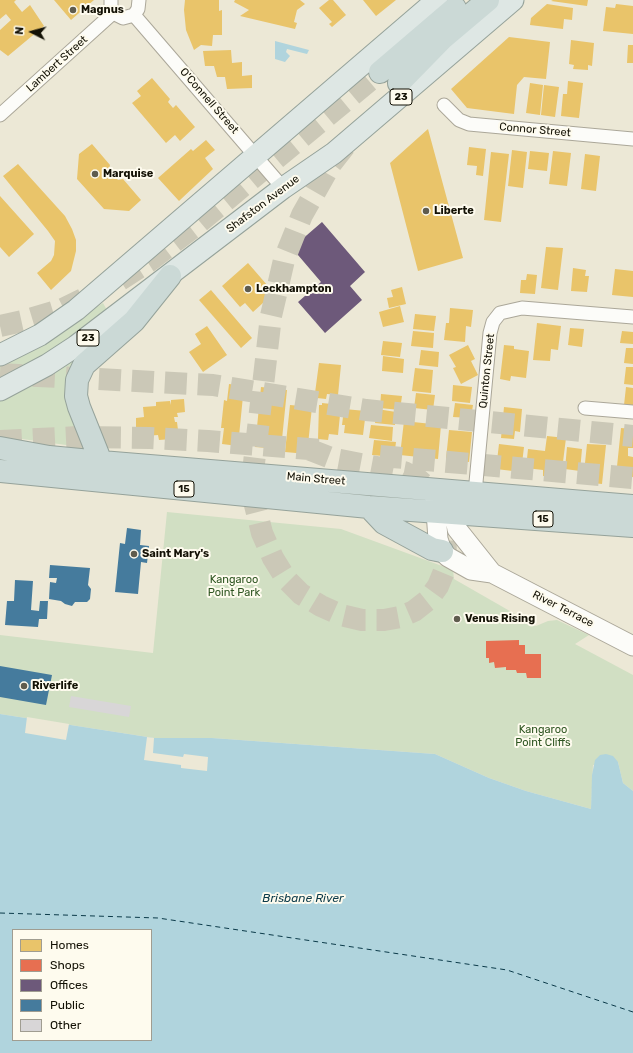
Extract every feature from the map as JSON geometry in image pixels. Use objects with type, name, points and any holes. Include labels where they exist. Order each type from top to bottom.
[{"type":"highway","points":[[380,72],[464,0]]},
{"type":"highway","points":[[399,83],[443,38],[488,0]]},
{"type":"highway","points":[[102,462],[79,407],[76,396],[77,380],[84,365],[134,321],[170,276]]},
{"type":"highway","name":"Main Street","points":[[0,448],[49,457],[102,462],[633,506]]},
{"type":"highway","name":"Main Street","points":[[0,471],[369,507],[633,526]]},
{"type":"highway","points":[[369,507],[384,522],[432,549],[442,550]]},
{"type":"main road","points":[[0,355],[40,335],[76,310],[437,0]]},
{"type":"main road","name":"Shafston Avenue","points":[[0,390],[47,365],[76,346],[170,276],[283,188],[334,153],[513,0]]},
{"type":"main road","name":"River Terrace","points":[[442,491],[444,513],[438,539],[442,550],[452,560],[471,570],[492,573],[633,646]]},
{"type":"main road","name":"River Terrace","points":[[444,513],[492,573]]},
{"type":"street","points":[[112,6],[124,18],[134,15],[138,9],[139,0]]},
{"type":"street","name":"Lambert Street","points":[[0,115],[112,6]]},
{"type":"street","name":"O'Connell Street","points":[[134,15],[283,188]]},
{"type":"street","name":"Connor Street","points":[[444,104],[459,120],[469,124],[633,139]]},
{"type":"street","name":"Quinton Street","points":[[475,493],[490,333],[493,322],[500,313],[522,308],[633,317]]},
{"type":"street","points":[[585,408],[633,412]]},
{"type":"green space","points":[[103,303],[108,312],[33,362],[0,379],[0,363],[34,347]]},
{"type":"green space","points":[[83,354],[88,448],[0,436],[0,401],[38,383]]},
{"type":"green space","points":[[167,512],[341,529],[453,570],[454,579],[536,626],[548,621],[557,620],[589,635],[575,644],[633,675],[633,791],[623,783],[618,762],[593,765],[591,809],[526,791],[489,778],[435,754],[212,738],[154,738],[0,714],[0,635],[153,653]]},
{"type":"water","points":[[275,41],[309,50],[307,54],[287,49],[286,52],[290,56],[285,62],[275,59]]},
{"type":"water","name":"Brisbane River","points":[[0,714],[154,738],[212,738],[435,754],[489,778],[526,791],[591,809],[592,775],[595,760],[600,755],[606,754],[613,756],[618,762],[623,783],[633,791],[633,1053],[0,1053]]},
{"type":"pier","points":[[27,717],[69,724],[66,740],[25,733]]},
{"type":"pier","points":[[147,737],[154,738],[153,753],[183,757],[184,754],[208,757],[207,771],[181,768],[181,765],[144,760]]},
{"type":"building: Homes","points":[[0,0],[16,0],[14,2],[22,12],[30,5],[44,26],[8,56],[0,50],[0,30],[11,20],[6,14],[0,19]]},
{"type":"building: Homes","name":"Magnus","points":[[54,0],[94,0],[71,20]]},
{"type":"building: Homes","points":[[185,0],[219,0],[219,11],[222,10],[222,35],[213,35],[212,46],[201,45],[194,50],[186,30],[184,10]]},
{"type":"building: Homes","points":[[235,0],[300,0],[305,4],[297,10],[294,22],[297,23],[295,29],[240,16],[249,10],[234,2]]},
{"type":"building: Homes","points":[[329,0],[333,0],[346,15],[332,27],[329,24],[332,22],[319,8]]},
{"type":"building: Homes","points":[[363,0],[396,0],[376,16]]},
{"type":"building: Homes","points":[[588,0],[587,6],[551,1]]},
{"type":"building: Homes","points":[[547,4],[573,8],[572,20],[564,19],[563,29],[530,25],[531,18]]},
{"type":"building: Homes","points":[[616,4],[633,6],[633,34],[603,31],[606,7],[615,8]]},
{"type":"building: Homes","points":[[509,37],[550,42],[546,79],[524,77],[517,85],[514,114],[467,108],[451,89]]},
{"type":"building: Homes","points":[[571,40],[594,43],[592,66],[588,65],[588,70],[573,69],[574,65],[569,64]]},
{"type":"building: Homes","points":[[628,45],[633,45],[633,63],[627,63]]},
{"type":"building: Homes","points":[[231,50],[232,63],[242,62],[242,76],[252,75],[252,88],[227,89],[225,77],[217,77],[214,66],[205,66],[203,51]]},
{"type":"building: Homes","points":[[152,78],[170,99],[168,102],[173,108],[176,105],[195,127],[180,141],[175,135],[166,143],[132,103],[141,96],[137,91]]},
{"type":"building: Homes","points":[[568,81],[583,83],[579,118],[561,116],[563,94],[567,94]]},
{"type":"building: Homes","points":[[530,83],[543,85],[540,115],[526,113]]},
{"type":"building: Homes","points":[[544,85],[559,87],[555,117],[541,115]]},
{"type":"building: Homes","name":"Liberte","points":[[428,129],[463,258],[418,271],[390,163]]},
{"type":"building: Homes","points":[[206,140],[215,150],[205,158],[213,169],[179,201],[158,178],[191,149],[193,151]]},
{"type":"building: Homes","name":"Marquise","points":[[92,144],[110,165],[109,169],[118,180],[123,179],[141,200],[129,211],[104,209],[77,179],[79,154]]},
{"type":"building: Homes","points":[[469,147],[486,149],[483,176],[476,175],[477,166],[467,165]]},
{"type":"building: Homes","points":[[512,150],[527,152],[523,188],[508,186]]},
{"type":"building: Homes","points":[[530,151],[549,153],[547,171],[528,169]]},
{"type":"building: Homes","points":[[553,151],[571,153],[567,186],[549,184]]},
{"type":"building: Homes","points":[[491,152],[509,154],[501,222],[484,220]]},
{"type":"building: Homes","points":[[585,154],[600,156],[596,191],[581,189]]},
{"type":"building: Homes","points":[[18,164],[65,216],[76,240],[76,251],[71,271],[51,290],[37,273],[51,261],[54,255],[55,241],[3,176]]},
{"type":"building: Homes","points":[[0,196],[34,234],[9,257],[0,247]]},
{"type":"building: Homes","points":[[546,247],[563,248],[558,290],[541,288]]},
{"type":"building: Homes","name":"Leckhampton","points":[[248,263],[274,293],[253,312],[245,303],[240,307],[222,286]]},
{"type":"building: Homes","points":[[573,268],[586,270],[585,276],[589,276],[587,292],[571,291]]},
{"type":"building: Homes","points":[[615,269],[633,271],[633,297],[612,295]]},
{"type":"building: Homes","points":[[527,274],[537,275],[535,294],[520,293],[521,280],[526,280]]},
{"type":"building: Homes","points":[[402,287],[406,304],[389,308],[387,298],[393,297],[391,290]]},
{"type":"building: Homes","points":[[211,290],[252,338],[241,348],[199,300]]},
{"type":"building: Homes","points":[[400,306],[404,322],[383,327],[379,312]]},
{"type":"building: Homes","points":[[450,308],[473,310],[471,327],[466,326],[465,342],[444,340],[446,323],[449,323]]},
{"type":"building: Homes","points":[[415,314],[436,316],[434,331],[413,329]]},
{"type":"building: Homes","points":[[537,323],[561,326],[558,350],[551,349],[550,361],[533,360]]},
{"type":"building: Homes","points":[[207,326],[227,355],[203,372],[189,352],[201,344],[195,334]]},
{"type":"building: Homes","points":[[570,328],[584,329],[582,347],[568,345]]},
{"type":"building: Homes","points":[[413,331],[434,333],[433,348],[411,346]]},
{"type":"building: Homes","points":[[622,331],[633,332],[633,344],[620,343]]},
{"type":"building: Homes","points":[[383,341],[402,343],[400,357],[381,355]]},
{"type":"building: Homes","points":[[468,345],[475,359],[471,361],[478,375],[461,384],[453,368],[456,367],[449,355]]},
{"type":"building: Homes","points":[[504,345],[514,346],[514,349],[529,351],[526,378],[511,376],[510,381],[500,379]]},
{"type":"building: Homes","points":[[626,348],[633,348],[633,364],[624,363]]},
{"type":"building: Homes","points":[[421,350],[439,352],[438,367],[419,365]]},
{"type":"building: Homes","points":[[383,356],[404,359],[403,373],[382,371]]},
{"type":"building: Homes","points":[[319,363],[341,365],[338,395],[327,394],[326,399],[317,398],[318,393],[315,393]]},
{"type":"building: Homes","points":[[626,367],[633,367],[633,385],[624,384]]},
{"type":"building: Homes","points":[[415,368],[433,370],[431,393],[412,391]]},
{"type":"building: Homes","points":[[229,384],[244,386],[238,446],[222,444],[224,428],[221,428],[224,400],[227,401]]},
{"type":"building: Homes","points":[[453,385],[472,387],[470,403],[452,401]]},
{"type":"building: Homes","points":[[261,387],[287,390],[281,449],[255,447]]},
{"type":"building: Homes","points":[[626,387],[633,388],[633,406],[624,405]]},
{"type":"building: Homes","points":[[416,393],[435,395],[433,410],[414,408]]},
{"type":"building: Homes","points":[[381,394],[402,396],[400,410],[380,408]]},
{"type":"building: Homes","points":[[184,399],[185,412],[177,413],[178,417],[174,417],[175,422],[177,422],[178,430],[175,430],[176,434],[172,434],[172,439],[159,440],[158,435],[145,436],[144,428],[136,428],[136,418],[144,417],[143,407],[156,406],[156,402],[170,401],[171,405],[171,400]]},
{"type":"building: Homes","points":[[322,403],[341,405],[338,435],[329,434],[328,440],[318,439],[319,405],[322,405]]},
{"type":"building: Homes","points":[[455,403],[473,405],[471,418],[453,417]]},
{"type":"building: Homes","points":[[290,405],[312,407],[307,454],[285,452]]},
{"type":"building: Homes","points":[[504,407],[522,409],[520,432],[515,431],[514,439],[501,438]]},
{"type":"building: Homes","points":[[344,409],[366,411],[363,435],[344,433],[345,425],[342,425]]},
{"type":"building: Homes","points":[[377,409],[396,412],[395,425],[375,423]]},
{"type":"building: Homes","points":[[404,421],[441,425],[438,459],[400,455]]},
{"type":"building: Homes","points":[[371,425],[393,427],[392,441],[369,438]]},
{"type":"building: Homes","points":[[621,428],[633,429],[633,448],[628,448],[628,456],[633,457],[633,477],[616,476]]},
{"type":"building: Homes","points":[[449,430],[472,432],[469,462],[446,459]]},
{"type":"building: Homes","points":[[547,436],[566,438],[561,478],[543,476],[543,470],[526,468],[528,449],[545,451]]},
{"type":"building: Homes","points":[[374,440],[396,442],[394,457],[372,455]]},
{"type":"building: Homes","points":[[499,444],[524,447],[521,472],[496,469]]},
{"type":"building: Homes","points":[[587,444],[606,445],[602,484],[583,482]]},
{"type":"building: Homes","points":[[567,447],[582,449],[580,471],[565,469]]},
{"type":"building: Shops","points":[[519,640],[519,645],[525,645],[525,654],[541,654],[541,678],[527,678],[526,673],[517,673],[516,670],[506,670],[506,667],[495,668],[494,662],[489,663],[489,658],[486,658],[486,641]]},
{"type":"building: Offices","points":[[322,222],[365,272],[350,286],[362,300],[325,333],[298,302],[321,282],[292,248]]},
{"type":"building: Public","name":"Saint Mary's","points":[[127,528],[141,530],[140,545],[149,546],[147,563],[141,562],[138,594],[115,592],[120,543],[125,544]]},
{"type":"building: Public","points":[[50,565],[90,568],[88,585],[91,589],[90,599],[87,602],[75,602],[72,606],[61,601],[49,599],[50,582],[56,583],[57,578],[49,578]]},
{"type":"building: Public","points":[[15,580],[33,581],[31,610],[39,611],[40,601],[48,601],[47,619],[39,619],[38,627],[5,625],[7,601],[14,601]]},
{"type":"building: Public","name":"Riverlife","points":[[0,666],[52,675],[46,705],[0,697]]},
{"type":"building: Other","points":[[71,696],[131,706],[129,717],[69,707]]},
{"type":"ferry route","points":[[0,913],[158,918],[507,970],[633,1012]]},
{"type":"tunnel","points":[[120,280],[148,262],[195,226],[380,72]]},
{"type":"tunnel","points":[[345,146],[331,164],[302,215],[284,260],[271,316],[254,463],[254,501],[262,533],[273,558],[286,579],[301,594],[321,606],[341,615],[362,620],[384,620],[400,617],[414,611],[428,600],[438,586],[445,569],[446,537]]},
{"type":"tunnel","points":[[0,326],[63,309],[83,299]]},
{"type":"tunnel","points":[[0,374],[213,385],[366,410],[633,436]]},
{"type":"tunnel","points":[[0,441],[78,437],[150,438],[322,450]]},
{"type":"tunnel","points":[[308,449],[334,459],[404,472],[419,480],[435,495]]},
{"type":"tunnel","points":[[380,456],[633,478]]},
{"type":"place","name":"Magnus","points":[[73,10]]},
{"type":"place","name":"Marquise","points":[[95,174]]},
{"type":"place","name":"Liberte","points":[[426,211]]},
{"type":"place","name":"Leckhampton","points":[[248,289]]},
{"type":"place","name":"Saint Mary's","points":[[134,554]]},
{"type":"place","name":"Venus Rising","points":[[457,619]]},
{"type":"place","name":"Riverlife","points":[[24,686]]},
{"type":"park label","name":"Kangaroo Point Park","points":[[234,586]]},
{"type":"park label","name":"Kangaroo Point Cliffs","points":[[543,736]]}]
